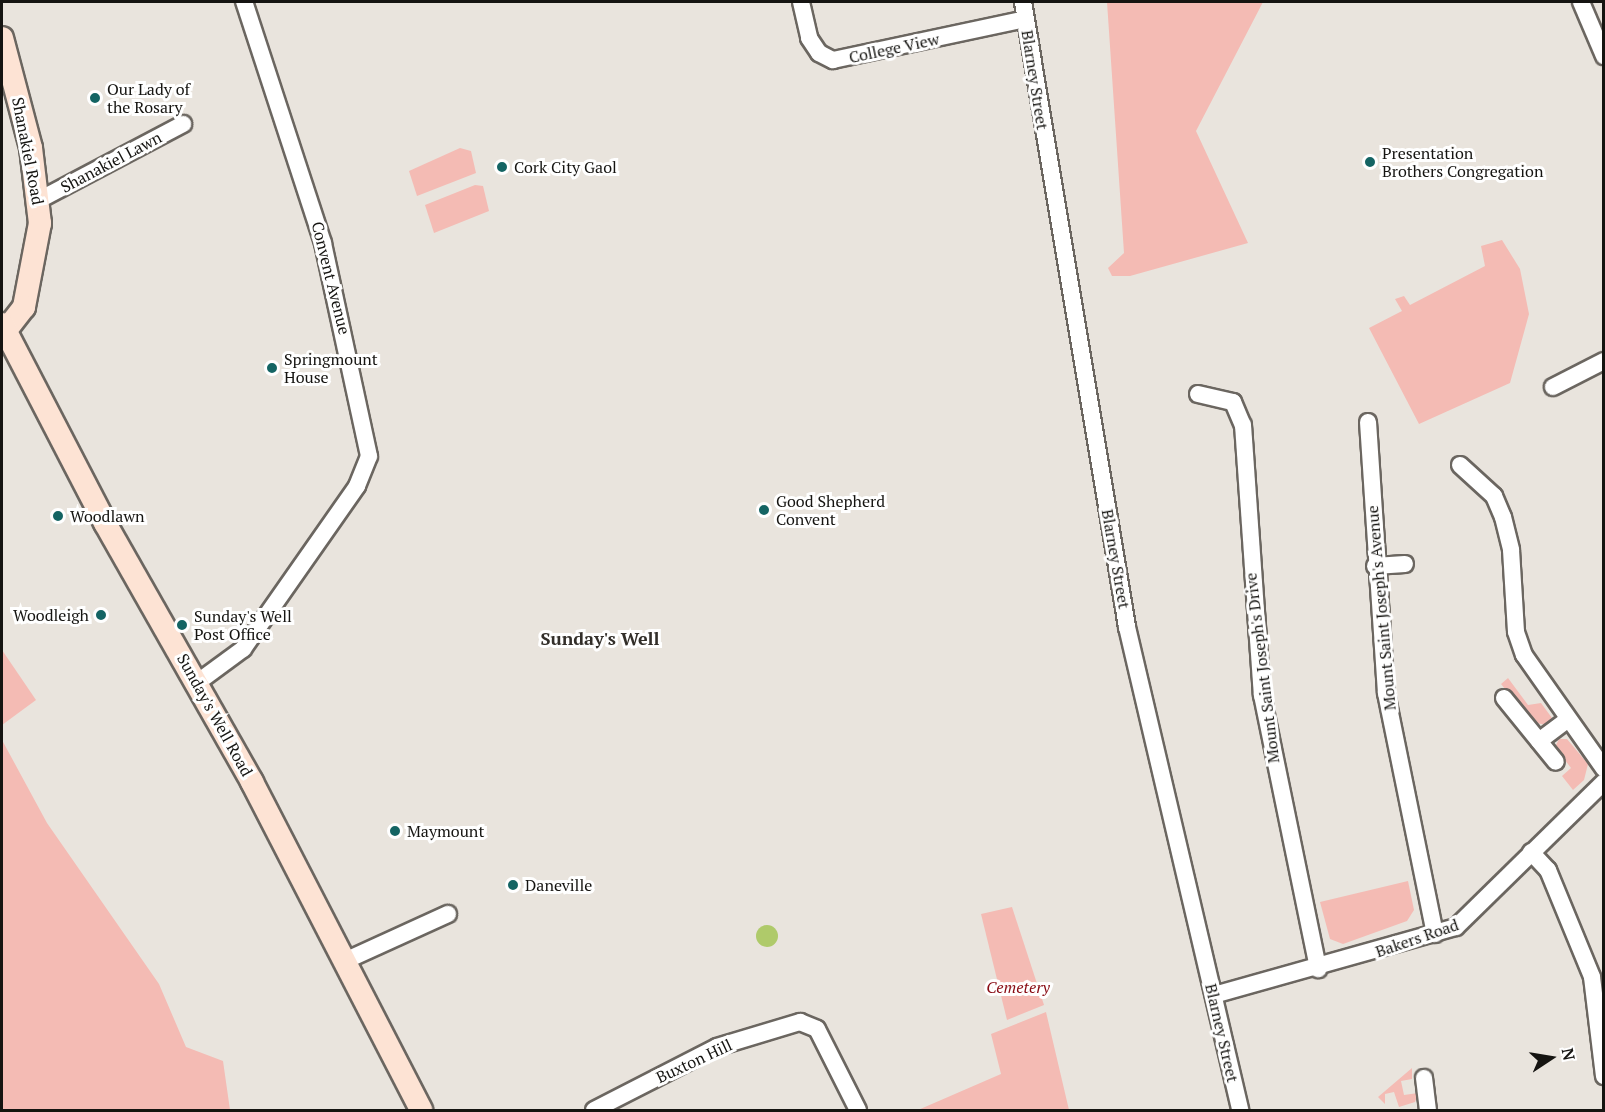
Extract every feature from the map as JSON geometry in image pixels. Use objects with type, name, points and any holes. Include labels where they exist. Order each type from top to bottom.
[{"type":"main road","name":"Shanakiel Road","points":[[2,38],[39,200],[32,279],[20,315],[3,327]]},
{"type":"main road","name":"Sunday's Well Road","points":[[3,327],[105,523],[198,682],[347,960],[421,1110]]},
{"type":"street","name":"Convent Avenue","points":[[198,682],[243,649],[357,486],[369,456],[320,232],[244,2]]},
{"type":"street","name":"College View","points":[[801,2],[809,38],[819,53],[833,60],[1026,19]]},
{"type":"street","name":"Blarney Street","points":[[1023,2],[1127,627],[1240,1110]]},
{"type":"street","points":[[1581,2],[1604,56]]},
{"type":"street","name":"Shanakiel Lawn","points":[[39,200],[183,124]]},
{"type":"street","points":[[1553,387],[1604,361]]},
{"type":"street","name":"Mount Saint Joseph's Drive","points":[[1198,394],[1233,402],[1243,425],[1262,695],[1318,969]]},
{"type":"street","name":"Mount Saint Joseph's Avenue","points":[[1368,422],[1375,566],[1392,728],[1435,934]]},
{"type":"street","points":[[1460,465],[1494,496],[1511,550],[1520,646],[1566,722],[1604,769]]},
{"type":"street","points":[[1375,566],[1405,564]]},
{"type":"street","points":[[1504,698],[1556,762]]},
{"type":"street","points":[[1539,741],[1566,722]]},
{"type":"street","name":"Bakers Road","points":[[1214,995],[1318,969],[1435,934],[1471,916],[1531,852],[1604,782]]},
{"type":"street","points":[[1531,852],[1548,870],[1592,977],[1604,1076]]},
{"type":"street","points":[[347,960],[448,914]]},
{"type":"street","name":"Buxton Hill","points":[[594,1110],[717,1047],[800,1022],[817,1029],[858,1110]]},
{"type":"street","points":[[1424,1078],[1428,1110]]},
{"type":"green space","points":[[1107,2],[1263,2],[1196,131],[1248,243],[1130,276],[1112,276],[1108,268],[1124,253]]},
{"type":"green space","points":[[460,148],[471,151],[476,173],[417,196],[409,171]]},
{"type":"green space","points":[[475,185],[483,186],[489,211],[434,233],[425,205]]},
{"type":"green space","points":[[1502,240],[1520,269],[1529,314],[1510,383],[1419,424],[1369,328],[1402,311],[1395,299],[1404,296],[1410,305],[1485,266],[1481,246]]},
{"type":"green space","points":[[2,650],[36,700],[2,725]]},
{"type":"green space","points":[[1508,678],[1528,705],[1541,703],[1552,718],[1546,725],[1532,722],[1501,684]]},
{"type":"green space","points":[[1559,739],[1567,739],[1588,764],[1584,780],[1573,790],[1562,776],[1571,768],[1555,747]]},
{"type":"green space","points":[[2,740],[47,823],[159,984],[186,1047],[223,1061],[230,1110],[2,1110]]},
{"type":"green space","points":[[1408,881],[1414,910],[1407,921],[1343,944],[1330,939],[1320,902]]},
{"type":"green space","name":"Cemetery","points":[[1012,907],[1044,1005],[1007,1020],[981,914]]},
{"type":"green space","points":[[1046,1012],[1069,1110],[918,1110],[1001,1074],[991,1034]]},
{"type":"green space","points":[[1412,1068],[1412,1079],[1401,1081],[1404,1095],[1418,1093],[1415,1102],[1399,1107],[1394,1092],[1385,1094],[1385,1104],[1378,1097]]},
{"type":"shaded area","points":[[763,925],[771,925],[778,932],[778,940],[771,947],[763,947],[756,940],[756,932]]},
{"type":"place","name":"Our Lady of the Rosary","points":[[95,98]]},
{"type":"place","name":"Presentation Brothers Congregation","points":[[1370,162]]},
{"type":"place","name":"Cork City Gaol","points":[[502,167]]},
{"type":"place","name":"Springmount House","points":[[272,368]]},
{"type":"place","name":"Good Shepherd Convent","points":[[764,510]]},
{"type":"place","name":"Woodlawn","points":[[58,516]]},
{"type":"place","name":"Woodleigh","points":[[101,615]]},
{"type":"place","name":"Sunday's Well Post Office","points":[[182,625]]},
{"type":"place","name":"Maymount","points":[[395,831]]},
{"type":"place","name":"Daneville","points":[[513,885]]},
{"type":"district","name":"Sunday's Well","points":[[600,638]]}]
